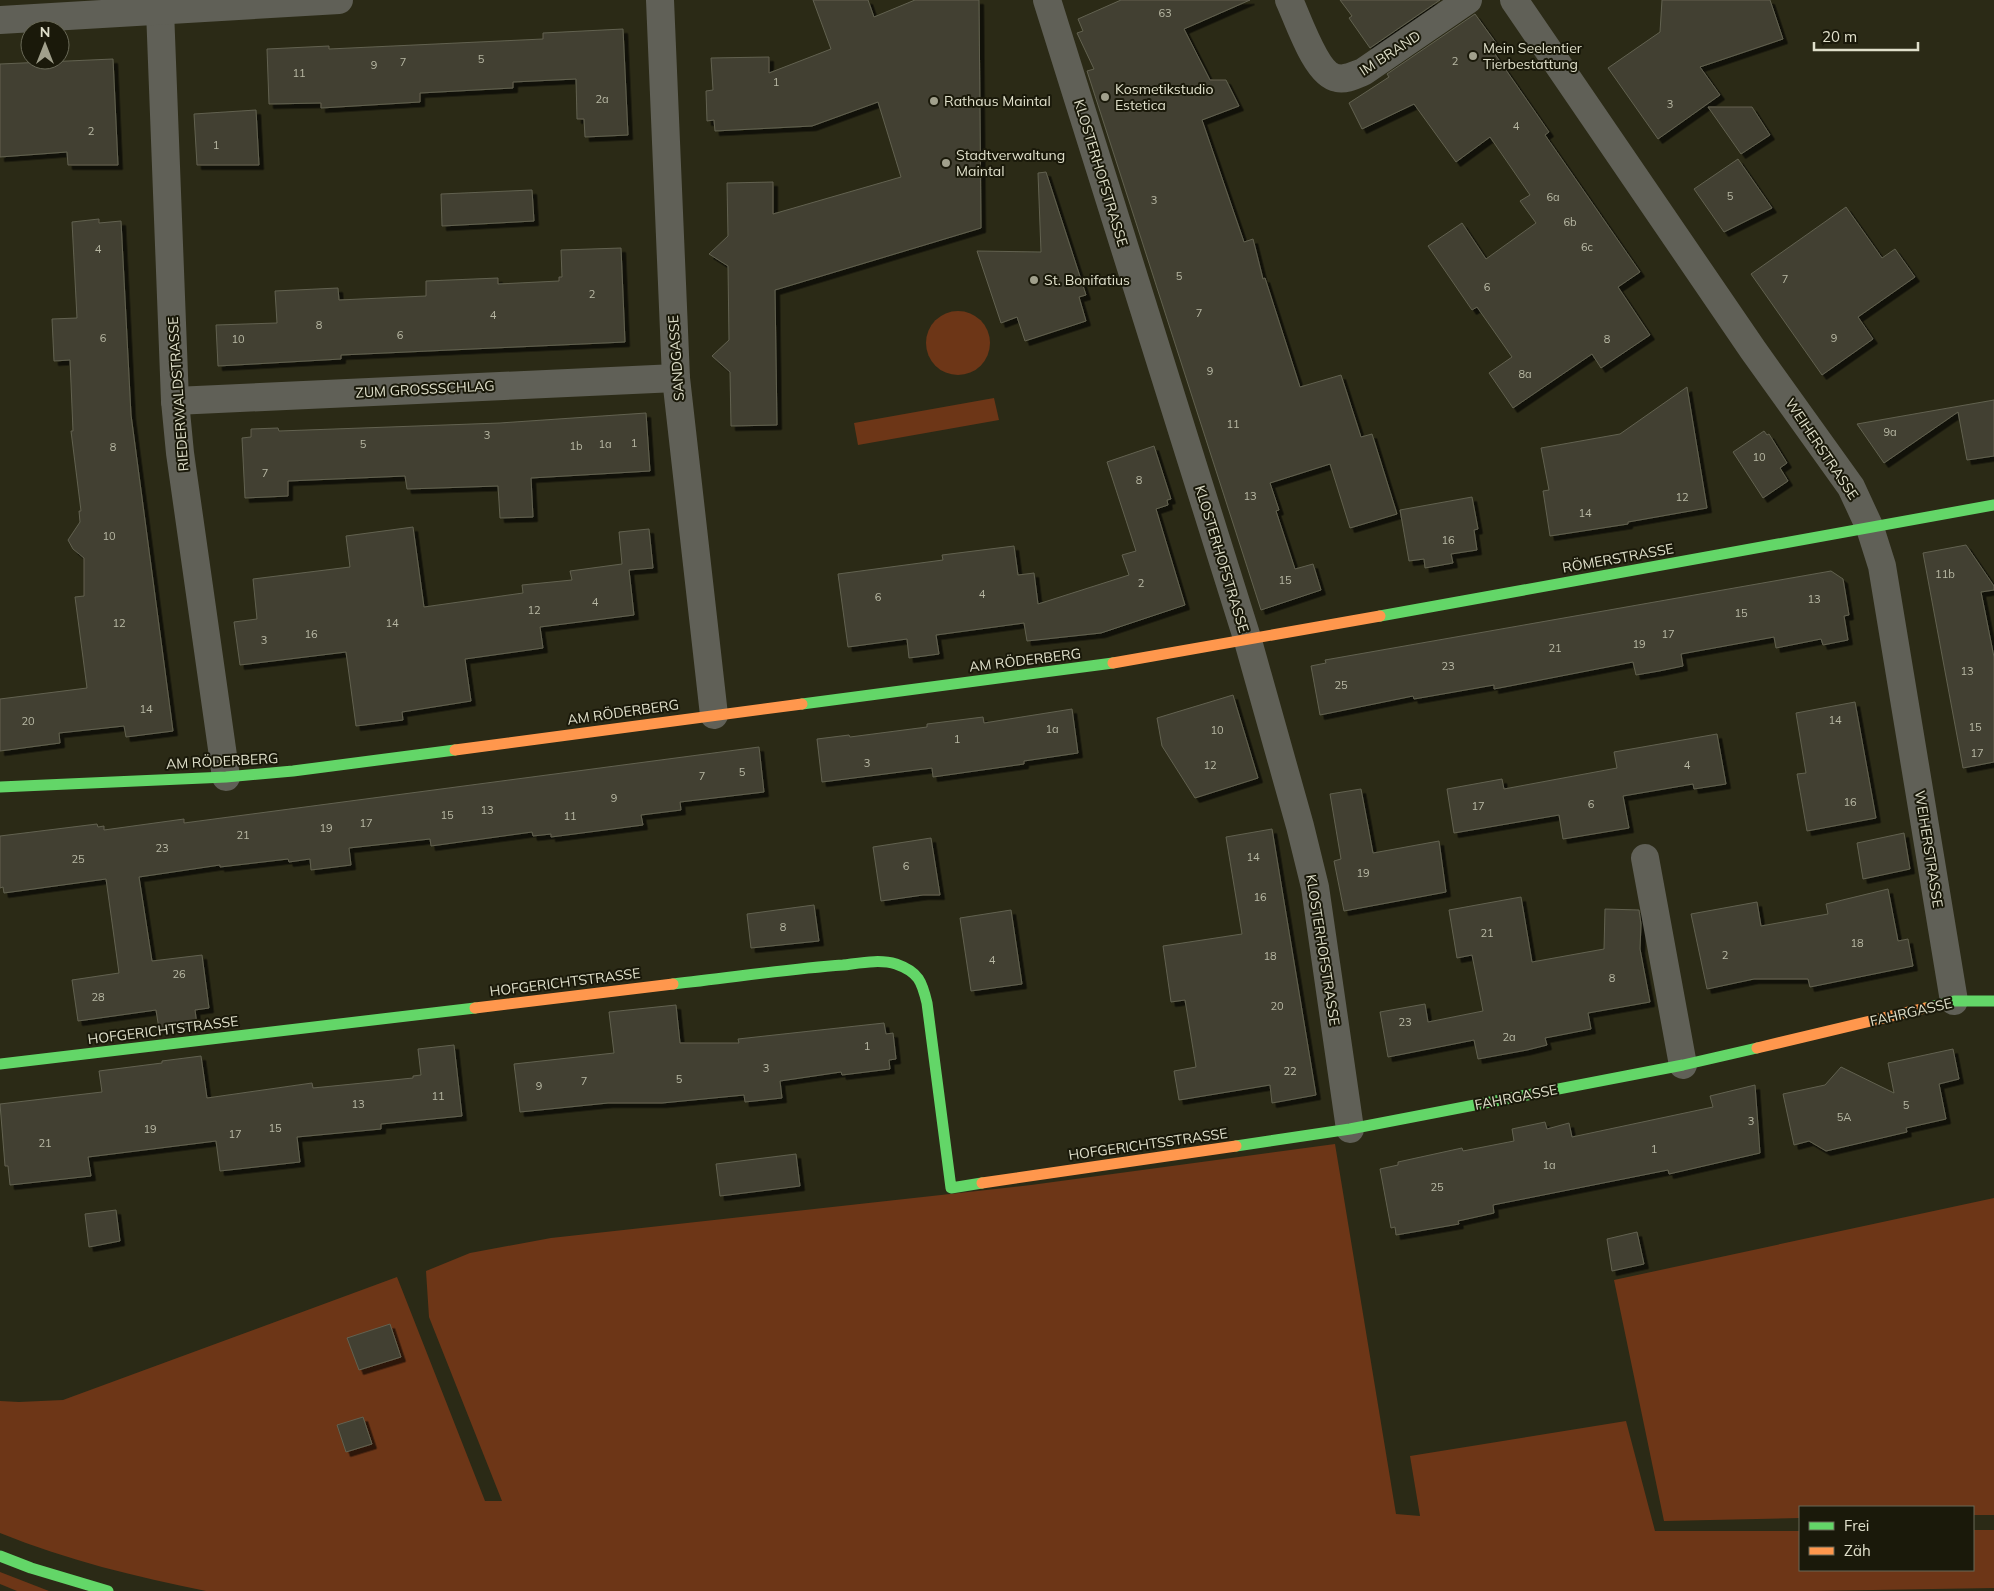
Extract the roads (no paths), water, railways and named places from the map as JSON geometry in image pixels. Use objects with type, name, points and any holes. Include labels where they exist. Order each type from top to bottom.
[{"type":"street","points":[[0,20],[339,0]]},
{"type":"street","name":"SANDGASSE","points":[[660,0],[676,378],[714,715]]},
{"type":"street","name":"KLOSTERHOFSTRASSE","points":[[1047,0],[1248,641],[1300,826],[1315,887],[1350,1129]]},
{"type":"street","name":"IM BRAND","points":[[1289,0],[1318,64],[1327,74],[1335,78],[1346,79],[1364,72],[1468,0]]},
{"type":"street","name":"WEIHERSTRASSE","points":[[1514,0],[1753,350],[1851,487],[1870,528],[1882,566],[1954,1001]]},
{"type":"street","name":"RIEDERWALDSTRASSE","points":[[160,10],[175,401],[180,454],[226,776]]},
{"type":"street","name":"ZUM GROSSSCHLAG","points":[[175,401],[676,378]]},
{"type":"street","name":"RÖMERSTRASSE","points":[[1248,641],[1994,505]]},
{"type":"street","name":"AM RÖDERBERG","points":[[0,787],[293,771],[1131,661],[1248,641]]},
{"type":"street","points":[[1645,858],[1683,1065]]},
{"type":"street","name":"HOFGERICHTSTRASSE","points":[[0,1064],[827,966],[877,962],[894,964],[910,972],[922,982],[927,1003],[951,1188]]},
{"type":"street","name":"FAHRGASSE","points":[[1350,1129],[1683,1065],[1954,1001],[1994,1001]]},
{"type":"street","name":"HOFGERICHTSSTRASSE","points":[[951,1188],[1350,1129]]},
{"type":"street","points":[[0,1556],[31,1568],[108,1591]]},
{"type":"place","name":"Mein Seelentier Tierbestattung","points":[[1473,56]]},
{"type":"place","name":"Kosmetikstudio Estetica","points":[[1105,97]]},
{"type":"place","name":"Rathaus Maintal","points":[[934,101]]},
{"type":"place","name":"Stadtverwaltung Maintal","points":[[946,163]]},
{"type":"place","name":"St. Bonifatius","points":[[1034,280]]}]
